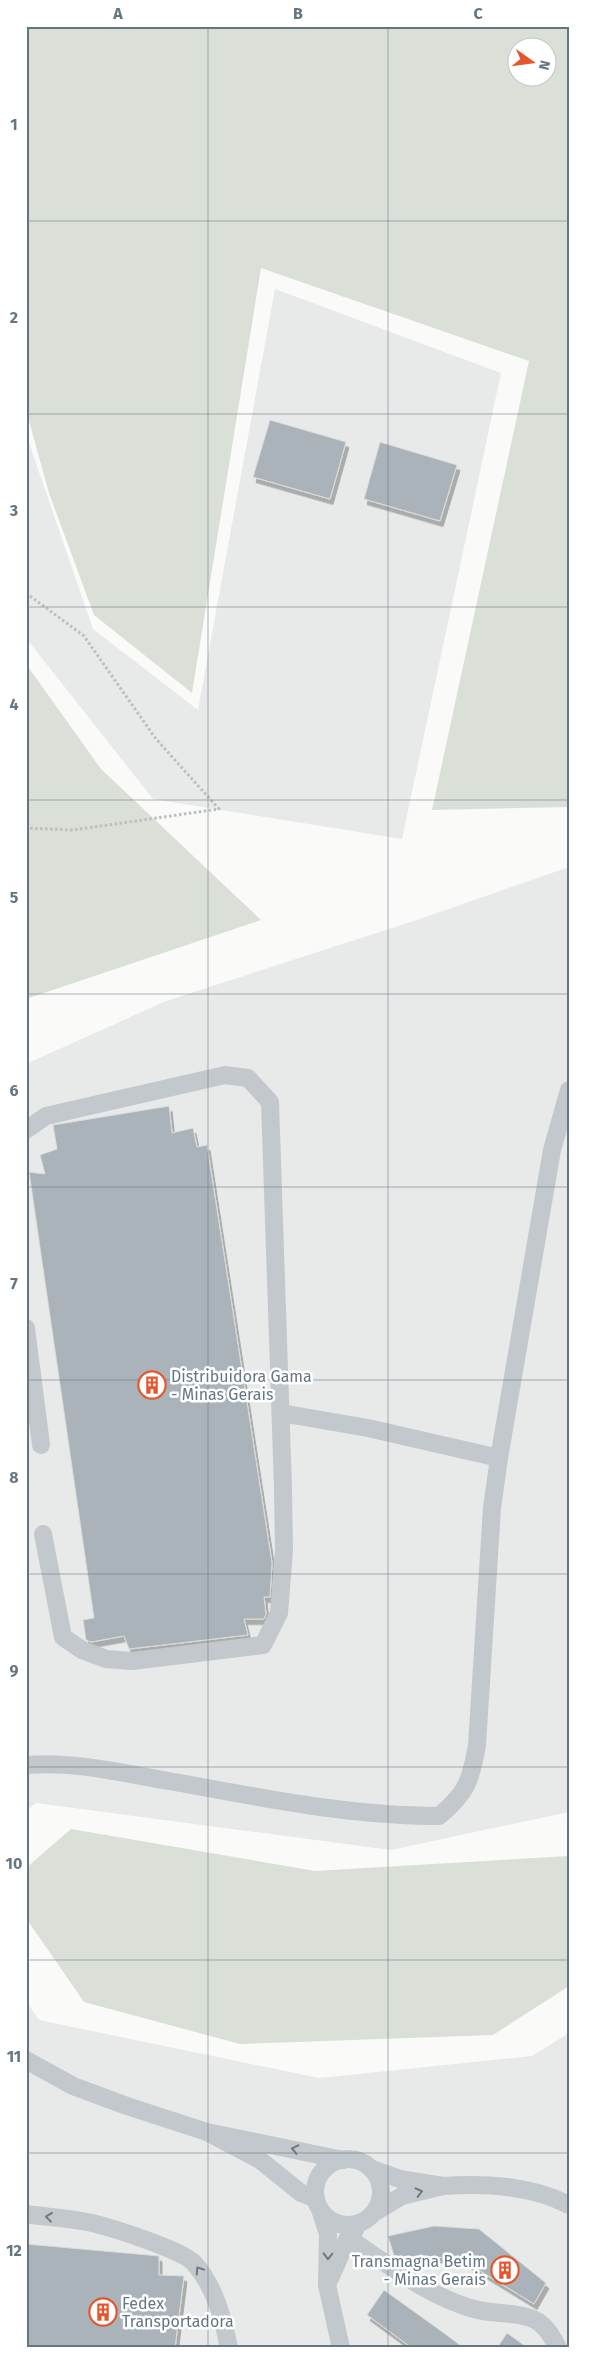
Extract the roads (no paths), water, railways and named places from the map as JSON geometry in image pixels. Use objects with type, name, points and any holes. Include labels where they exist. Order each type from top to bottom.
[{"type":"lane","points":[[26,1130],[46,1116],[225,1074],[248,1078],[270,1102],[283,1497],[282,1586],[279,1613],[263,1645],[132,1661],[106,1659],[82,1650],[63,1637],[44,1534]]},
{"type":"lane","points":[[26,1765],[73,1765],[292,1802],[388,1816],[438,1816],[457,1801],[471,1776],[477,1745],[492,1508],[499,1458],[552,1150],[569,1090]]},
{"type":"lane","points":[[26,1328],[41,1445]]},
{"type":"lane","points":[[280,1412],[368,1428],[499,1458]]},
{"type":"lane","points":[[26,2060],[73,2086],[207,2132],[363,2163],[400,2179],[443,2186]]},
{"type":"lane","points":[[207,2132],[260,2160],[318,2204],[326,2216],[343,2225],[368,2217],[402,2196],[443,2186],[478,2184],[530,2190],[569,2205]]},
{"type":"lane","points":[[341,2348],[328,2285],[328,2234],[318,2204],[316,2188],[322,2174],[333,2163],[343,2160]]},
{"type":"lane","points":[[328,2285],[348,2238],[368,2217],[381,2194],[380,2185],[372,2168]]},
{"type":"lane","points":[[26,2214],[88,2222],[160,2245],[193,2262],[211,2288],[222,2317],[229,2348]]},
{"type":"lane","points":[[348,2238],[421,2287],[473,2309],[528,2317],[539,2322],[552,2335],[558,2348]]},
{"type":"place","name":"Distribuidora Gama - Minas Gerais","points":[[152,1385]]},
{"type":"place","name":"Transmagna Betim - Minas Gerais","points":[[505,2270]]},
{"type":"place","name":"Fedex Transportadora","points":[[103,2312]]}]
